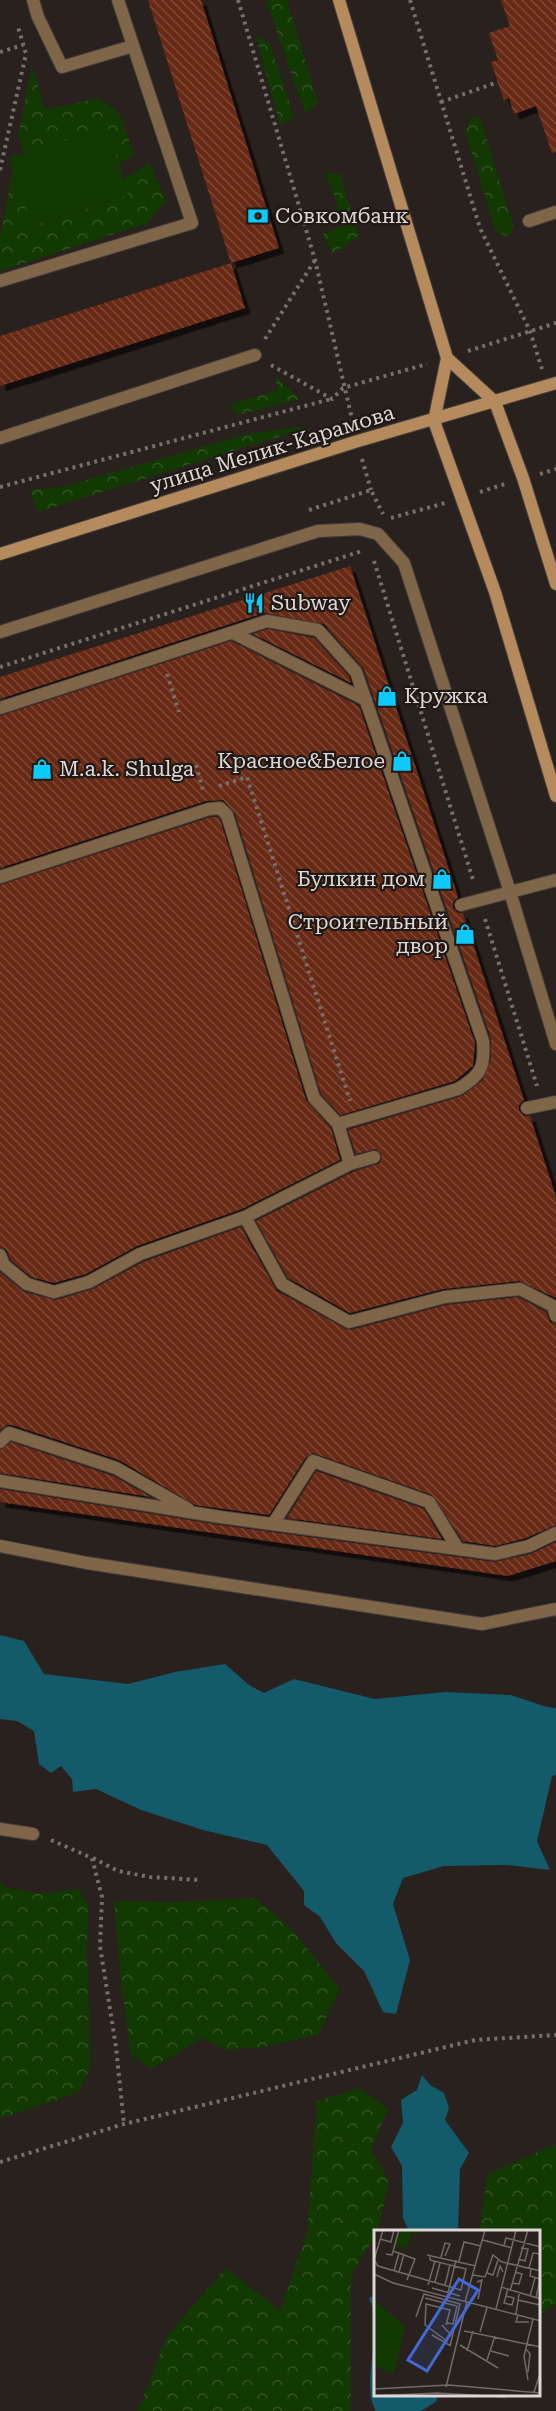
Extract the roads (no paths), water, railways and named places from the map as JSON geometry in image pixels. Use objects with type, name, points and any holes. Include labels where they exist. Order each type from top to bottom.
[{"type":"main road","points":[[339,0],[447,358],[434,421],[495,592],[556,796]]},
{"type":"main road","points":[[447,358],[495,402],[523,478],[556,584]]},
{"type":"main road","name":"улица Мелик-Карамова","points":[[0,554],[358,441],[434,421],[552,385]]},
{"type":"lane","points":[[33,0],[62,67],[133,46]]},
{"type":"lane","points":[[0,281],[192,223],[118,0]]},
{"type":"lane","points":[[529,220],[556,212]]},
{"type":"lane","points":[[0,438],[255,355]]},
{"type":"lane","points":[[0,632],[318,531],[360,529],[378,534],[404,563],[510,892],[556,1044]]},
{"type":"lane","points":[[0,708],[267,621],[318,630],[356,672],[483,1041],[484,1061],[474,1079],[458,1089],[338,1124]]},
{"type":"lane","points":[[233,633],[366,700]]},
{"type":"lane","points":[[0,878],[209,808],[220,808],[227,815],[314,1098],[338,1124],[350,1164]]},
{"type":"lane","points":[[461,905],[556,880]]},
{"type":"lane","points":[[527,1108],[556,1102]]},
{"type":"lane","points":[[0,1255],[4,1265],[27,1284],[54,1292],[89,1282],[140,1254],[245,1217],[350,1164],[374,1157]]},
{"type":"lane","points":[[245,1217],[282,1284],[349,1322],[445,1297],[520,1289],[553,1306],[556,1316]]},
{"type":"lane","points":[[0,1442],[9,1432],[116,1468],[194,1512]]},
{"type":"lane","points":[[273,1524],[313,1461],[429,1502],[458,1549]]},
{"type":"lane","points":[[0,1481],[273,1524],[495,1554],[529,1546],[556,1533]]},
{"type":"lane","points":[[0,1546],[87,1563],[482,1624],[556,1609]]},
{"type":"lane","points":[[0,1829],[33,1834]]},
{"type":"water","points":[[0,1635],[24,1641],[44,1674],[128,1684],[175,1672],[225,1664],[249,1685],[264,1693],[294,1679],[375,1699],[445,1692],[511,1695],[556,1708],[556,1775],[552,1776],[537,1841],[550,1870],[507,1865],[444,1866],[403,1878],[393,1904],[410,1960],[396,2014],[383,2012],[364,1971],[336,1943],[320,1917],[304,1905],[304,1891],[267,1845],[203,1830],[141,1810],[96,1789],[73,1792],[72,1779],[61,1766],[51,1773],[39,1764],[34,1731],[17,1721],[0,1719]]},
{"type":"water","points":[[422,2075],[430,2085],[444,2093],[449,2108],[445,2120],[469,2153],[460,2169],[458,2230],[409,2230],[403,2218],[402,2166],[391,2147],[403,2123],[401,2100],[417,2090]]},
{"type":"water","points":[[374,2295],[374,2311],[369,2298]]},
{"type":"water","points":[[374,2336],[374,2396],[436,2396],[437,2401],[421,2411],[376,2411],[370,2391]]},
{"type":"place","name":"Совкомбанк","points":[[258,216]]},
{"type":"place","name":"Subway","points":[[254,603]]},
{"type":"place","name":"Кружка","points":[[387,696]]},
{"type":"place","name":"Красное&Белое","points":[[402,761]]},
{"type":"place","name":"М.a.k. Shulga","points":[[42,769]]},
{"type":"place","name":"Булкин дом","points":[[442,879]]},
{"type":"place","name":"Строительный двор","points":[[465,934]]}]
